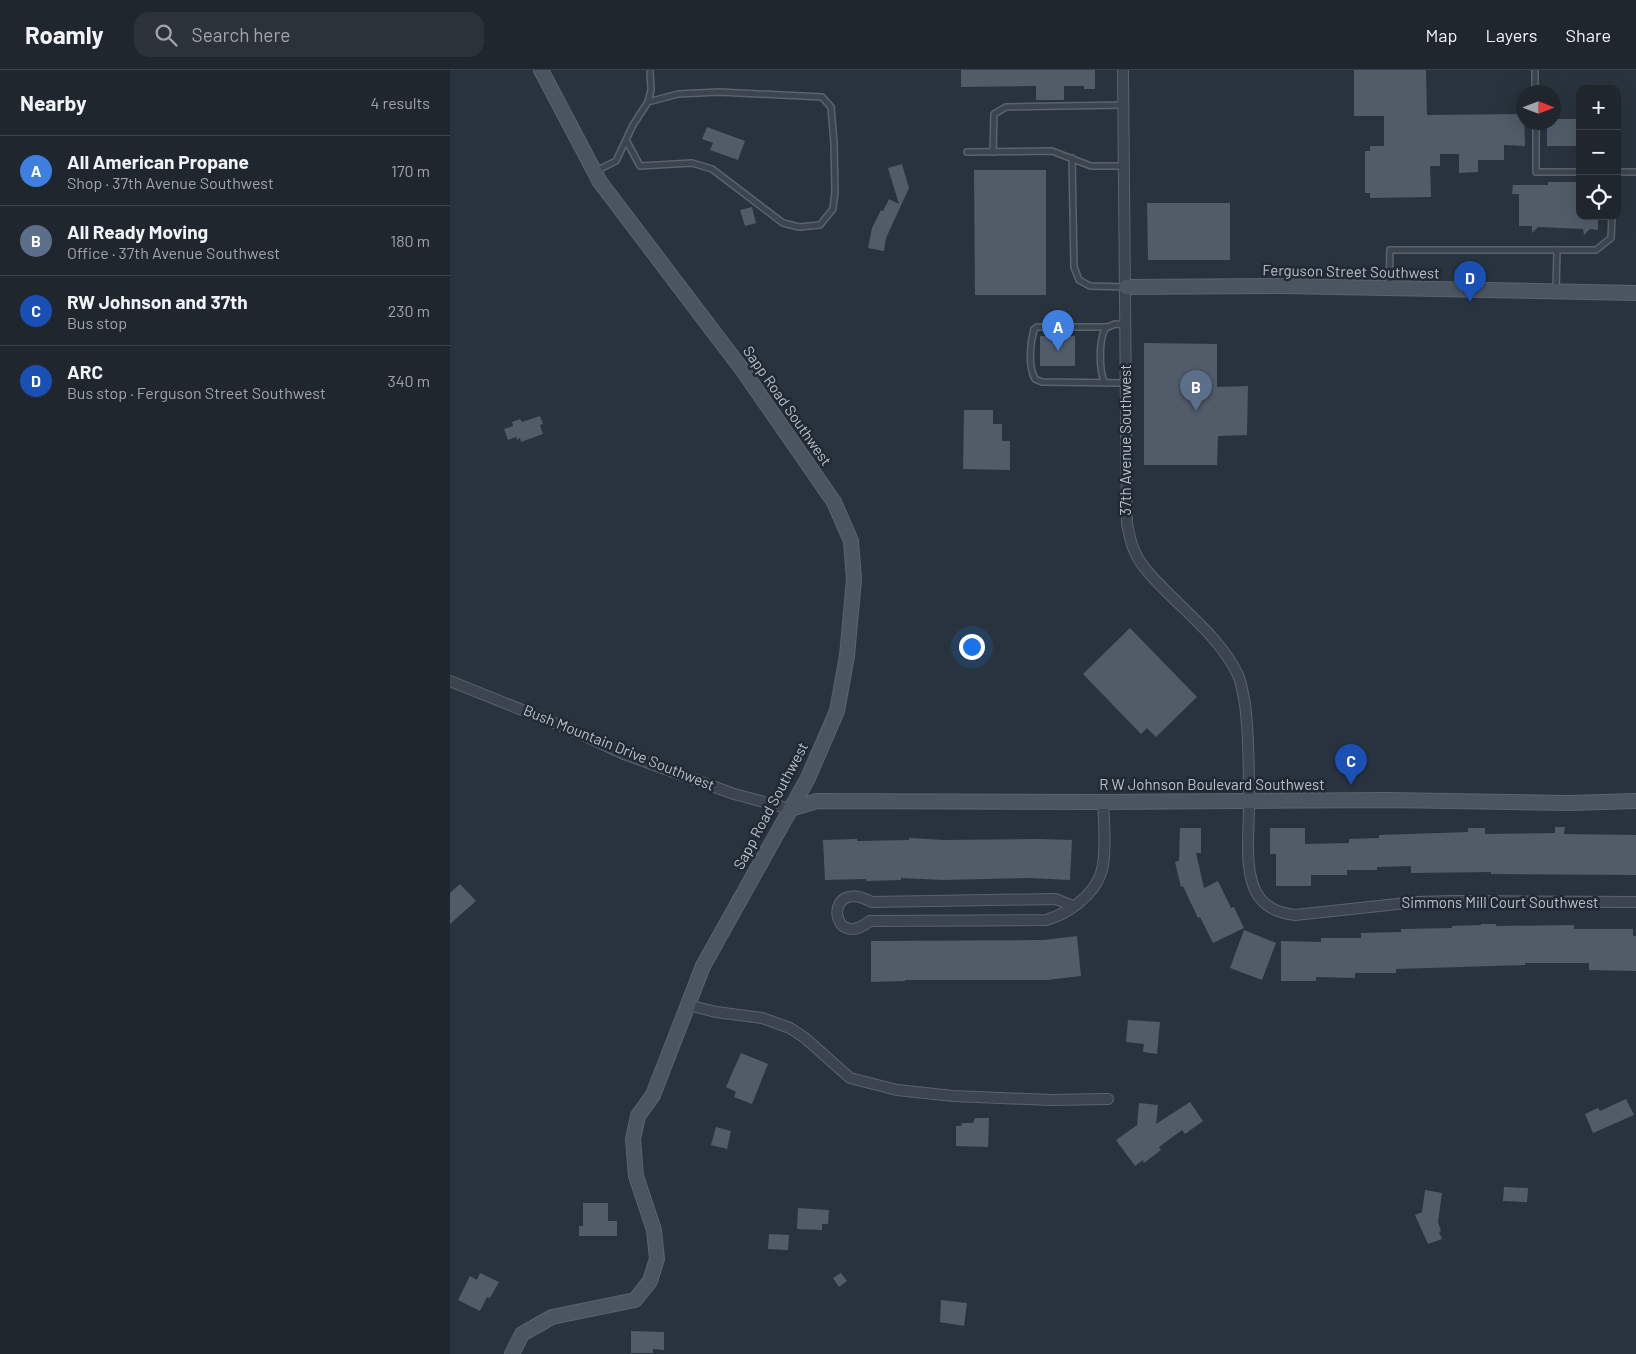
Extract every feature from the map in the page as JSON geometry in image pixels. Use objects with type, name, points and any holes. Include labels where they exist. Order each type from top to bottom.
[{"type":"street","name":"Sapp Road Southwest","points":[[512,1354],[522,1334],[552,1317],[635,1300],[650,1280],[657,1259],[654,1230],[636,1176],[633,1139],[638,1116],[653,1095],[704,966],[808,778],[836,711],[848,646],[854,579],[851,541],[834,502],[744,372],[600,182],[541,70]]},
{"type":"street","name":"37th Avenue Southwest","points":[[1123,70],[1126,287],[1125,509],[1130,539],[1134,551],[1146,570],[1212,639],[1230,662],[1238,676],[1245,706],[1249,801]]},
{"type":"street","name":"Ferguson Street Southwest","points":[[1126,287],[1284,286],[1636,293]]},
{"type":"street","name":"Bush Mountain Drive Southwest","points":[[450,681],[572,730],[624,754],[734,794],[790,809]]},
{"type":"street","name":"R W Johnson Boulevard Southwest","points":[[790,809],[817,801],[1103,802],[1387,800],[1569,803],[1636,801]]},
{"type":"street","name":"Simmons Mill Court Southwest","points":[[1249,801],[1248,855],[1250,876],[1258,896],[1268,906],[1278,912],[1295,915],[1311,914],[1379,905],[1454,901],[1636,902]]},
{"type":"street","points":[[1073,906],[1056,899],[872,902],[859,896],[851,896],[843,899],[836,909],[841,925],[852,929],[862,927],[870,921],[1046,920],[1058,917],[1073,906],[1090,890],[1101,872],[1103,855],[1103,802]]},
{"type":"street","points":[[688,1005],[716,1012],[762,1018],[790,1028],[805,1038],[850,1078],[897,1090],[963,1096],[1051,1100],[1108,1099]]},
{"type":"lane","points":[[595,171],[616,161],[633,124],[648,102],[651,90],[650,70]]},
{"type":"lane","points":[[1535,70],[1535,85]]},
{"type":"lane","points":[[626,140],[640,166],[692,163],[712,169],[783,223],[799,227],[820,225],[833,209],[835,182],[831,107],[822,97],[711,92],[678,94],[648,102]]},
{"type":"lane","points":[[993,152],[994,114],[1006,107],[1123,105]]},
{"type":"lane","points":[[1536,130],[1536,172],[1576,172]]},
{"type":"lane","points":[[967,152],[1052,151],[1091,166],[1123,166]]},
{"type":"lane","points":[[1072,158],[1074,267],[1079,280],[1090,286],[1126,287]]},
{"type":"lane","points":[[1621,172],[1636,172]]},
{"type":"lane","points":[[1388,289],[1390,250],[1596,250],[1611,238],[1612,220]]},
{"type":"lane","points":[[1556,292],[1557,250]]},
{"type":"lane","points":[[1125,325],[1115,324],[1108,327],[1037,327],[1034,329],[1031,342],[1032,374],[1035,380],[1042,382],[1126,383]]},
{"type":"lane","points":[[1105,383],[1101,374],[1101,340],[1104,331],[1108,327]]},
{"type":"building","points":[[961,70],[1095,70],[1095,89],[1084,89],[1084,86],[1064,86],[1064,100],[1036,100],[1036,86],[961,87]]},
{"type":"building","points":[[1354,70],[1426,70],[1427,115],[1516,114],[1516,130],[1524,130],[1525,146],[1504,145],[1504,160],[1478,160],[1478,172],[1459,173],[1459,154],[1440,154],[1440,166],[1430,166],[1431,197],[1370,198],[1370,193],[1365,193],[1365,151],[1370,151],[1370,146],[1384,146],[1384,116],[1354,116]]},
{"type":"building","points":[[1561,119],[1576,119],[1576,146],[1547,146],[1547,130],[1561,130]]},
{"type":"building","points":[[707,127],[745,141],[738,160],[710,150],[713,143],[702,139]]},
{"type":"building","points":[[902,164],[909,188],[886,238],[884,251],[868,248],[872,228],[881,210],[883,211],[889,199],[899,204],[888,168]]},
{"type":"building","points":[[974,170],[1046,170],[1046,295],[975,295]]},
{"type":"building","points":[[1548,182],[1576,182],[1576,220],[1598,220],[1598,230],[1590,229],[1584,235],[1583,229],[1538,227],[1532,233],[1532,226],[1519,226],[1519,194],[1512,194],[1513,185],[1548,185]]},
{"type":"building","points":[[1147,203],[1230,203],[1230,260],[1148,260]]},
{"type":"building","points":[[752,207],[756,223],[745,226],[740,210]]},
{"type":"building","points":[[1040,336],[1075,336],[1075,366],[1040,366]]},
{"type":"building","points":[[1144,343],[1217,344],[1217,387],[1248,386],[1247,435],[1218,436],[1217,465],[1144,465]]},
{"type":"building","points":[[964,410],[993,410],[993,424],[1002,424],[1002,441],[1010,441],[1010,470],[963,469]]},
{"type":"building","points":[[540,416],[543,424],[540,425],[543,434],[521,442],[520,438],[517,440],[516,437],[508,440],[504,429],[513,426],[512,422],[520,419],[522,422]]},
{"type":"building","points":[[1130,628],[1197,697],[1156,737],[1147,728],[1141,734],[1083,674]]},
{"type":"building","points":[[1555,827],[1565,827],[1564,834],[1636,835],[1636,875],[1491,874],[1491,872],[1411,873],[1411,866],[1377,867],[1377,870],[1347,870],[1347,875],[1311,875],[1311,886],[1276,886],[1276,854],[1270,854],[1270,828],[1305,828],[1305,844],[1349,843],[1349,839],[1379,838],[1379,835],[1468,832],[1468,828],[1485,828],[1485,834],[1555,833]]},
{"type":"building","points":[[1180,828],[1201,828],[1201,853],[1196,853],[1204,888],[1218,881],[1231,908],[1234,907],[1244,928],[1213,943],[1200,917],[1198,918],[1183,886],[1181,887],[1175,862],[1179,861]]},
{"type":"building","points":[[909,838],[944,840],[1072,840],[1070,880],[1028,878],[943,880],[901,878],[901,880],[866,881],[866,879],[825,880],[823,840],[909,840]]},
{"type":"building","points":[[460,884],[476,901],[450,924],[450,893]]},
{"type":"building","points":[[1496,924],[1496,926],[1574,925],[1574,929],[1633,929],[1633,936],[1636,936],[1636,971],[1589,970],[1589,963],[1525,963],[1525,965],[1396,969],[1396,973],[1355,973],[1355,978],[1316,977],[1316,981],[1281,981],[1281,941],[1321,942],[1321,938],[1361,938],[1361,933],[1401,932],[1401,929],[1452,928],[1452,926]]},
{"type":"building","points":[[1244,930],[1276,943],[1262,980],[1230,968]]},
{"type":"building","points":[[1077,936],[1081,976],[1047,980],[905,980],[871,982],[871,941],[1044,940]]},
{"type":"building","points":[[1128,1020],[1160,1022],[1157,1054],[1143,1052],[1144,1044],[1126,1042]]},
{"type":"building","points":[[741,1053],[768,1064],[752,1104],[734,1097],[736,1092],[726,1087]]},
{"type":"building","points":[[1626,1099],[1634,1115],[1593,1133],[1585,1114],[1598,1108],[1600,1111]]},
{"type":"building","points":[[1190,1102],[1203,1121],[1185,1134],[1182,1130],[1159,1147],[1161,1150],[1144,1163],[1143,1160],[1135,1166],[1116,1140],[1137,1125],[1139,1103],[1158,1105],[1156,1124]]},
{"type":"building","points":[[975,1118],[989,1118],[988,1147],[956,1146],[956,1126],[961,1126],[962,1123],[973,1123]]},
{"type":"building","points":[[716,1127],[731,1131],[727,1149],[711,1145]]},
{"type":"building","points":[[1504,1187],[1528,1188],[1527,1202],[1503,1201]]},
{"type":"building","points":[[1425,1190],[1442,1193],[1438,1222],[1442,1239],[1428,1244],[1415,1215],[1422,1212]]},
{"type":"building","points":[[583,1203],[608,1203],[608,1221],[617,1221],[617,1236],[579,1236],[579,1226],[583,1226]]},
{"type":"building","points":[[798,1208],[829,1210],[828,1224],[822,1224],[822,1230],[797,1229]]},
{"type":"building","points":[[769,1234],[789,1235],[788,1250],[768,1249]]},
{"type":"building","points":[[480,1273],[499,1282],[490,1298],[487,1297],[480,1311],[458,1300],[470,1276],[477,1280]]},
{"type":"building","points":[[841,1273],[847,1281],[839,1287],[833,1278]]},
{"type":"building","points":[[941,1300],[967,1303],[964,1326],[940,1322]]},
{"type":"building","points":[[631,1331],[664,1332],[664,1350],[653,1349],[653,1353],[631,1353]]},
{"type":"place","name":"ARC","points":[[1470,302]]},
{"type":"place","name":"All American Propane","points":[[1058,351]]},
{"type":"place","name":"All Ready Moving","points":[[1196,411]]},
{"type":"place","name":"RW Johnson and 37th","points":[[1351,785]]}]
